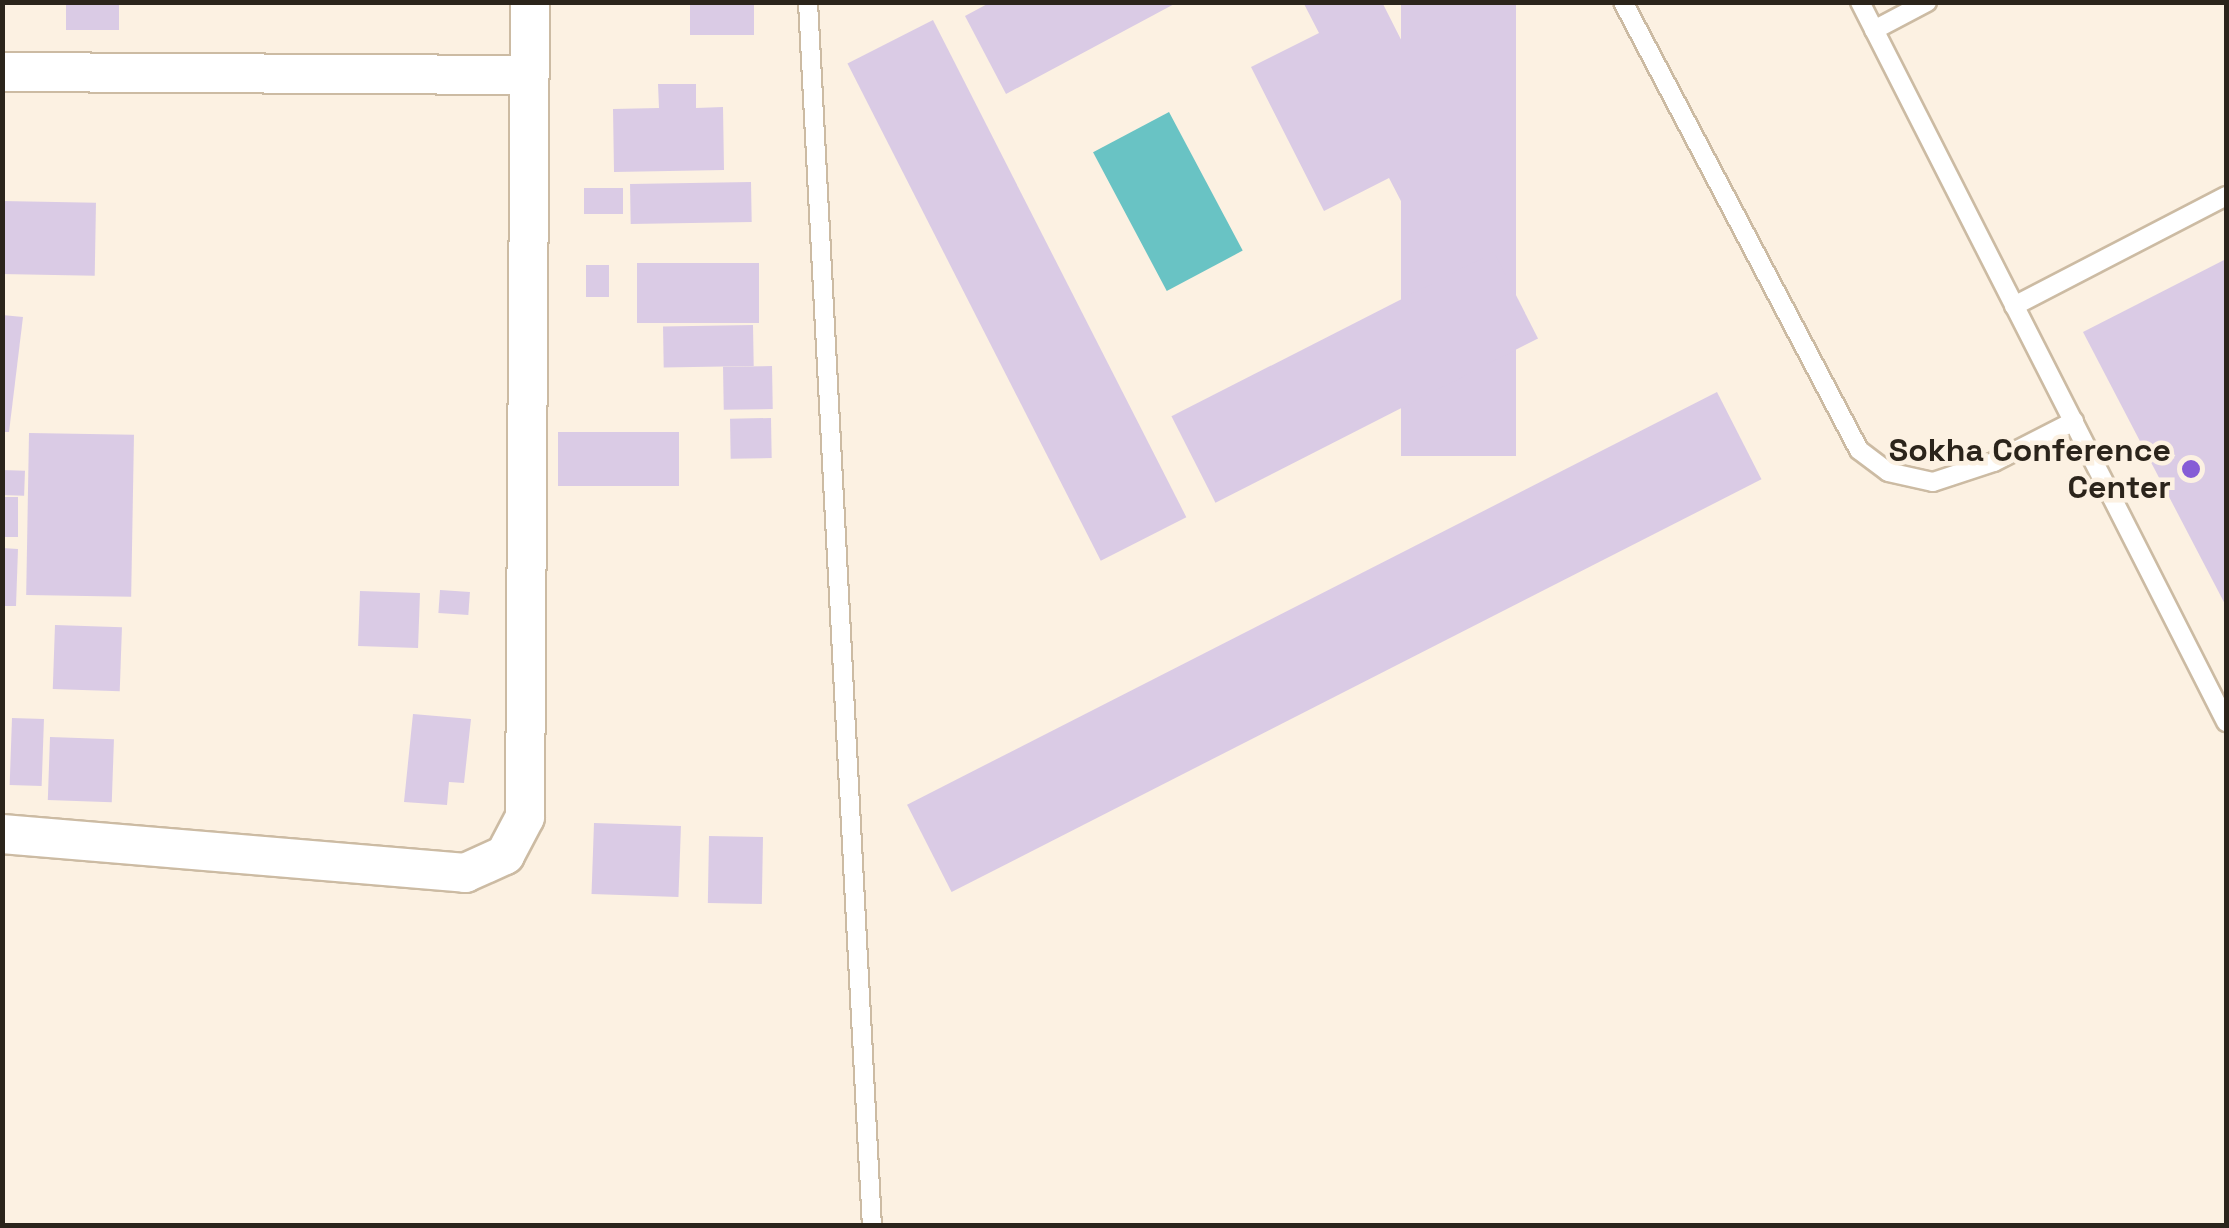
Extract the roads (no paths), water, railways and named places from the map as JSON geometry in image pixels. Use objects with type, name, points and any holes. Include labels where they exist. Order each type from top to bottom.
[{"type":"street","points":[[2,834],[465,872],[505,855],[525,817],[530,2]]},
{"type":"street","points":[[2,72],[529,74]]},
{"type":"lane","points":[[808,2],[872,1226]]},
{"type":"lane","points":[[1623,2],[1859,450],[1888,472],[1934,482],[1994,462],[2074,422]]},
{"type":"lane","points":[[1860,2],[2226,722]]},
{"type":"lane","points":[[1874,30],[1926,2]]},
{"type":"lane","points":[[2014,306],[2226,196]]},
{"type":"water","points":[[1169,112],[1243,251],[1167,291],[1093,152]]},
{"type":"place","name":"Sokha Conference Center","points":[[2191,469]]}]
